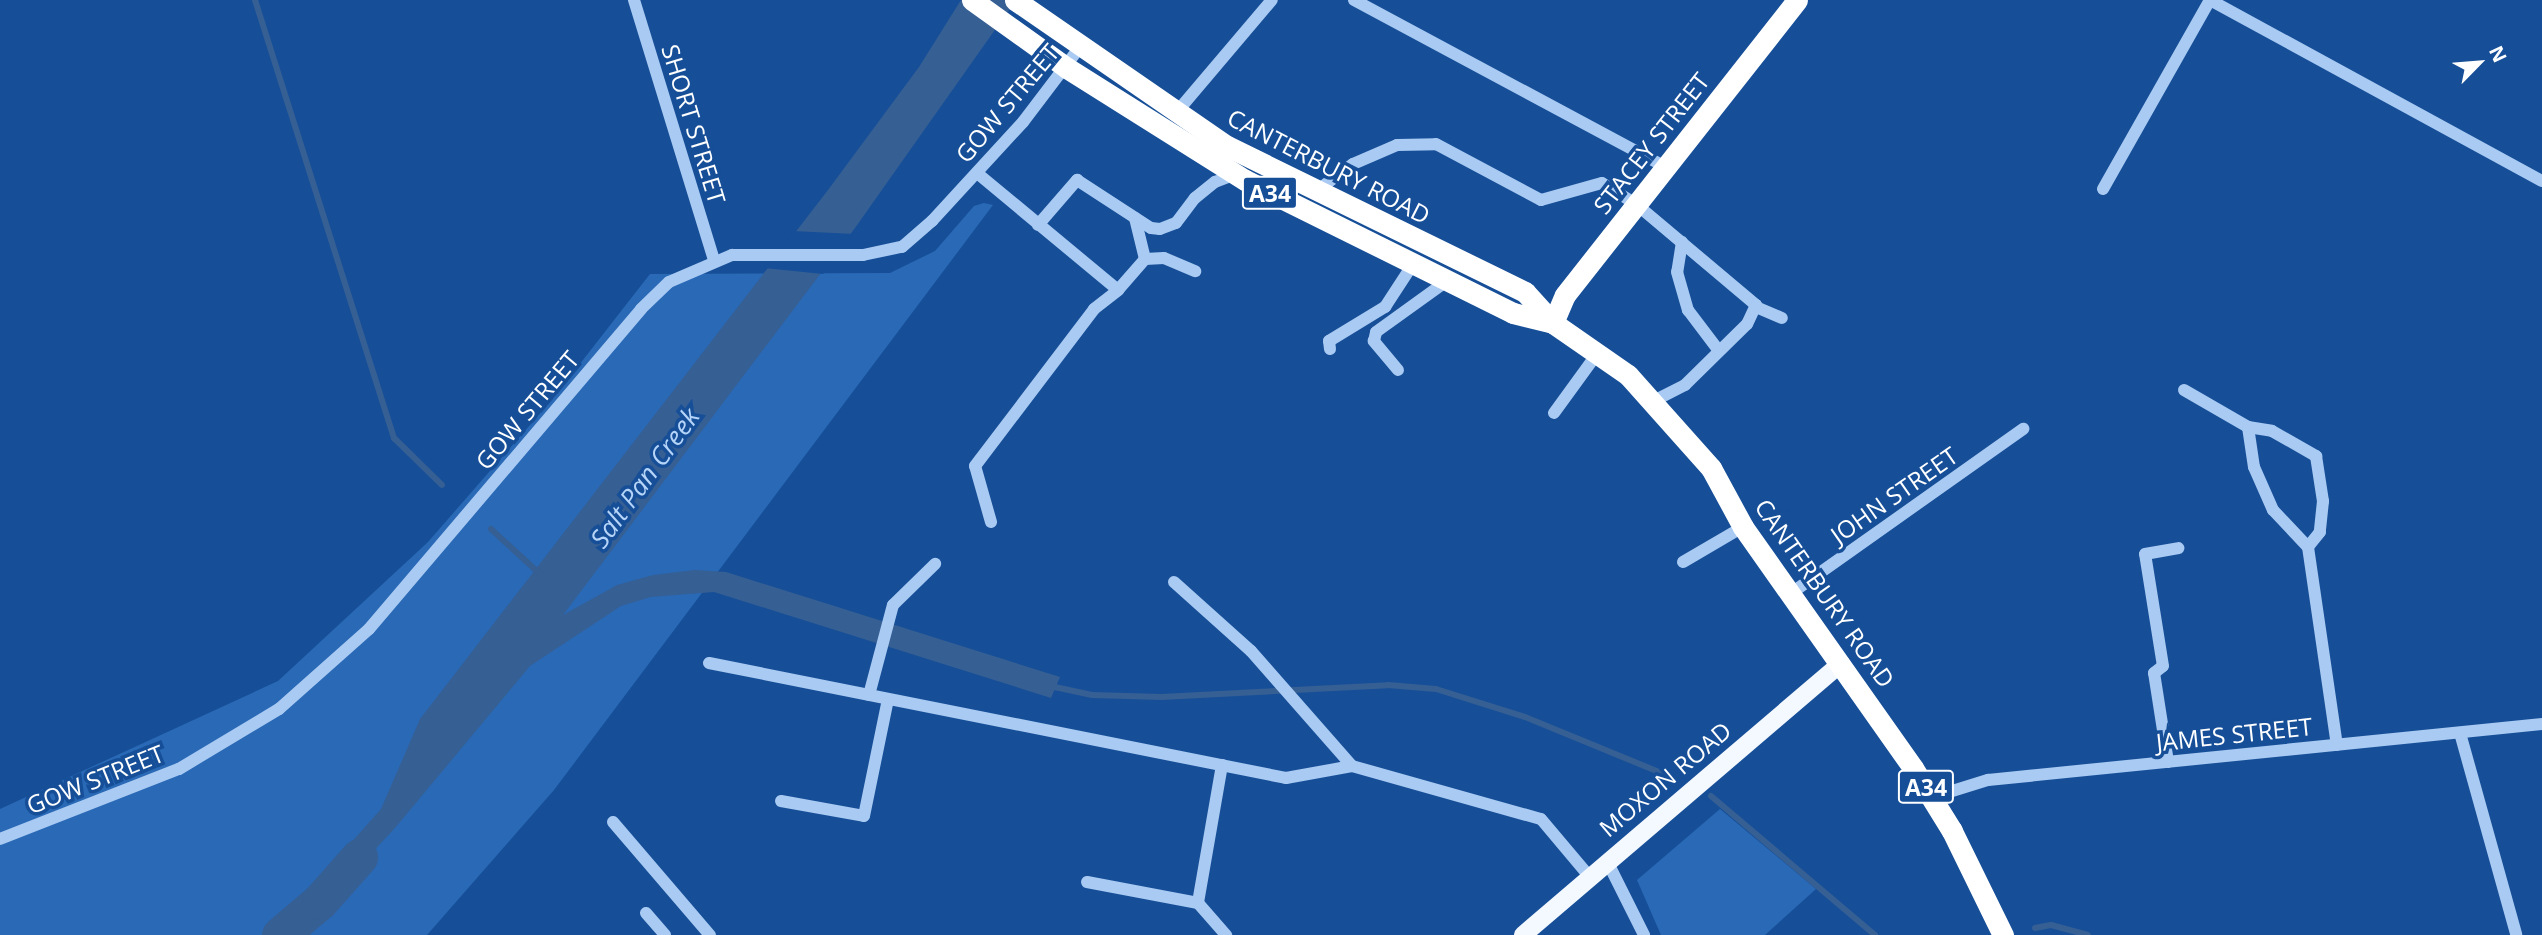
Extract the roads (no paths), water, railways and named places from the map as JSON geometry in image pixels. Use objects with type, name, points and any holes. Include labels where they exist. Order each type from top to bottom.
[{"type":"highway","name":"CANTERBURY ROAD","points":[[972,0],[1067,68],[1236,174],[1513,313],[1553,323]]},
{"type":"highway","name":"STACEY STREET","points":[[1553,323],[1565,295],[1797,0]]},
{"type":"highway","name":"CANTERBURY ROAD","points":[[1017,2],[1236,152],[1525,292],[1553,323],[1599,351],[1654,401],[1711,468],[1743,527],[1933,797],[2003,935]]},
{"type":"main road","name":"MOXON ROAD","points":[[1522,935],[1841,663]]},
{"type":"street","name":"SHORT STREET","points":[[634,0],[714,260]]},
{"type":"street","points":[[1176,113],[1272,0]]},
{"type":"street","points":[[1354,0],[1665,167]]},
{"type":"street","points":[[2102,189],[2210,0],[2542,181]]},
{"type":"street","name":"GOW STREET","points":[[0,839],[179,769],[246,731],[312,683],[377,620],[650,299],[680,275],[714,260],[769,252],[863,256],[891,252],[912,240],[977,173],[1067,68],[1080,47]]},
{"type":"street","points":[[1314,192],[1353,164],[1397,145],[1436,144],[1541,200],[1602,183],[1636,204],[1756,307],[1782,318]]},
{"type":"street","points":[[977,173],[1118,290]]},
{"type":"street","points":[[1038,225],[1077,180],[1152,228],[1171,226],[1195,198],[1236,174]]},
{"type":"street","points":[[1135,218],[1145,259]]},
{"type":"street","points":[[1682,242],[1677,272],[1688,310],[1719,352]]},
{"type":"street","points":[[991,522],[975,466],[1094,309],[1118,290],[1145,259],[1164,258],[1195,271]]},
{"type":"street","points":[[1330,349],[1329,341],[1385,307],[1413,264]]},
{"type":"street","points":[[1398,370],[1374,341],[1376,332],[1447,281]]},
{"type":"street","points":[[1654,401],[1685,385],[1748,324],[1756,307]]},
{"type":"street","points":[[1554,413],[1599,351]]},
{"type":"street","points":[[2184,390],[2248,427],[2272,431],[2316,456],[2323,501],[2320,531],[2308,547]]},
{"type":"street","points":[[2248,427],[2254,467],[2273,510],[2308,547],[2336,745]]},
{"type":"street","name":"JOHN STREET","points":[[1790,594],[2022,429]]},
{"type":"street","points":[[1683,562],[1743,527]]},
{"type":"street","points":[[2168,762],[2154,673],[2163,666],[2145,554],[2178,548]]},
{"type":"street","points":[[869,695],[893,605],[935,564]]},
{"type":"street","points":[[1174,582],[1273,676],[1352,766]]},
{"type":"street","points":[[709,663],[1286,778],[1352,766],[1541,819],[1590,876]]},
{"type":"street","points":[[781,801],[864,816],[888,699]]},
{"type":"street","name":"JAMES STREET","points":[[1933,797],[1988,780],[2542,724]]},
{"type":"street","points":[[2460,733],[2516,934]]},
{"type":"street","points":[[1198,903],[1222,765]]},
{"type":"street","points":[[613,822],[710,935]]},
{"type":"street","points":[[1607,861],[1644,935]]},
{"type":"street","points":[[1087,882],[1198,903],[1226,935]]},
{"type":"street","points":[[646,913],[665,935]]},
{"type":"water","points":[[961,0],[1016,0],[855,228],[563,615],[617,585],[653,575],[695,570],[726,572],[1060,677],[1051,698],[714,592],[651,597],[621,606],[530,666],[395,828],[330,898],[315,883],[381,809],[420,719],[828,190],[919,67]]},
{"type":"waterway","points":[[255,0],[394,438],[442,485]]},
{"type":"waterway","points":[[491,529],[541,575]]},
{"type":"waterway","points":[[1050,686],[1092,695],[1162,697],[1388,685],[1436,689],[1525,717],[1671,777]]},
{"type":"waterway","points":[[1711,796],[1875,935]]},
{"type":"waterway","name":"Salt Pan Creek","points":[[280,935],[320,901],[359,857]]},
{"type":"waterway","points":[[2035,928],[2051,925],[2088,935]]}]
